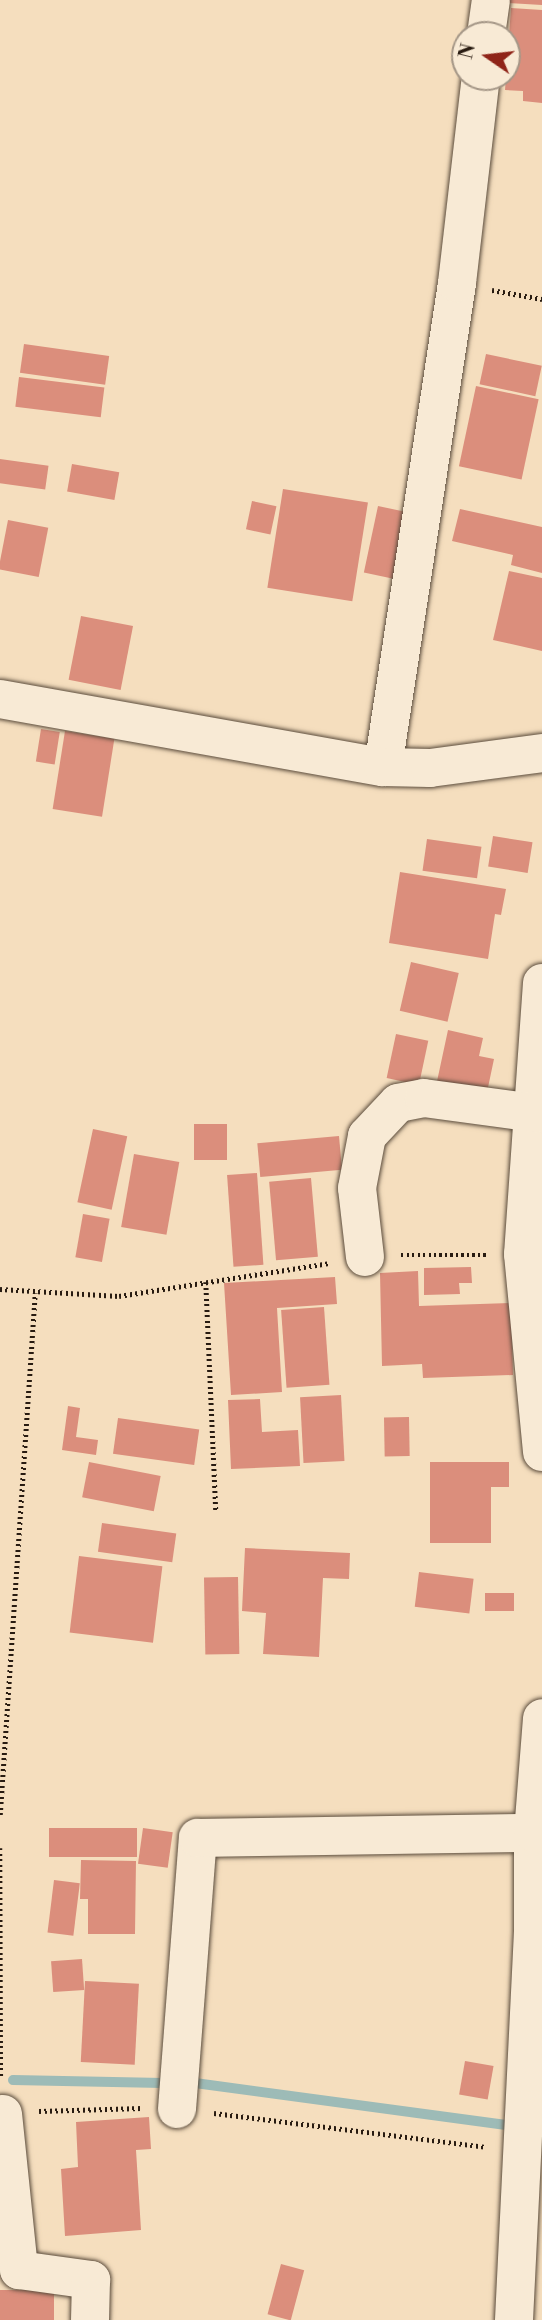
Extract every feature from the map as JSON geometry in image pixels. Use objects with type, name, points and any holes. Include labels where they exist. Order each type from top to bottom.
[{"type":"street","points":[[488,21],[491,0]]},
{"type":"street","points":[[383,767],[457,283],[479,91]]},
{"type":"street","points":[[0,699],[383,767],[430,768],[542,753]]},
{"type":"street","points":[[542,983],[529,1273],[542,1452]]},
{"type":"street","points":[[365,1257],[358,1188],[366,1136],[398,1103],[424,1098],[536,1113]]},
{"type":"street","points":[[514,2320],[533,1929],[533,1833],[542,1718]]},
{"type":"street","points":[[177,2109],[198,1838],[533,1833]]},
{"type":"street","points":[[3,2114],[19,2270],[91,2280],[90,2320]]},
{"type":"path","points":[[457,283],[542,299]]},
{"type":"path","points":[[0,1290],[119,1296],[365,1257],[529,1273]]},
{"type":"path","points":[[206,1282],[216,1510]]},
{"type":"path","points":[[0,1815],[35,1293]]},
{"type":"path","points":[[0,1848],[1,2060]]},
{"type":"path","points":[[3,2114],[87,2108],[177,2109],[522,2151]]},
{"type":"building","points":[[509,0],[542,0],[542,5],[508,3]]},
{"type":"building","points":[[511,8],[542,10],[542,103],[523,101],[521,21],[510,21]]},
{"type":"building","points":[[24,344],[109,356],[105,385],[20,373]]},
{"type":"building","points":[[486,354],[542,366],[535,396],[480,384]]},
{"type":"building","points":[[19,377],[104,387],[101,417],[15,407]]},
{"type":"building","points":[[476,386],[539,399],[522,480],[459,466]]},
{"type":"building","points":[[0,459],[49,466],[45,490],[0,483]]},
{"type":"building","points":[[72,464],[119,472],[114,500],[67,492]]},
{"type":"building","points":[[283,489],[368,502],[352,601],[267,588]]},
{"type":"building","points":[[252,501],[276,506],[270,535],[246,529]]},
{"type":"building","points":[[378,506],[412,513],[398,580],[364,573]]},
{"type":"building","points":[[460,509],[542,527],[542,573],[511,565],[513,555],[452,541]]},
{"type":"building","points":[[8,520],[48,528],[39,577],[0,569]]},
{"type":"building","points":[[509,571],[542,578],[542,651],[493,640]]},
{"type":"building","points":[[81,616],[133,626],[121,690],[69,680]]},
{"type":"building","points":[[41,729],[60,732],[55,765],[36,762]]},
{"type":"building","points":[[65,731],[114,739],[102,817],[53,809]]},
{"type":"building","points":[[493,836],[533,842],[528,873],[488,867]]},
{"type":"building","points":[[427,839],[481,847],[477,878],[423,871]]},
{"type":"building","points":[[400,872],[506,889],[501,915],[495,914],[488,959],[389,943]]},
{"type":"building","points":[[411,962],[459,973],[447,1022],[400,1011]]},
{"type":"building","points":[[448,1030],[483,1038],[479,1056],[494,1059],[486,1097],[436,1086]]},
{"type":"building","points":[[396,1034],[428,1041],[419,1085],[387,1078]]},
{"type":"building","points":[[194,1124],[227,1124],[227,1160],[194,1160]]},
{"type":"building","points":[[93,1129],[127,1136],[112,1210],[77,1202]]},
{"type":"building","points":[[339,1136],[342,1170],[260,1177],[257,1143]]},
{"type":"building","points":[[134,1154],[179,1162],[166,1235],[121,1227]]},
{"type":"building","points":[[257,1173],[263,1265],[233,1267],[227,1175]]},
{"type":"building","points":[[311,1178],[318,1257],[276,1260],[269,1182]]},
{"type":"building","points":[[83,1214],[110,1219],[102,1262],[75,1257]]},
{"type":"building","points":[[471,1267],[472,1283],[459,1283],[460,1294],[424,1295],[424,1268]]},
{"type":"building","points":[[418,1271],[419,1306],[511,1303],[513,1375],[423,1378],[422,1364],[382,1366],[380,1273]]},
{"type":"building","points":[[335,1277],[337,1304],[277,1308],[282,1392],[231,1395],[224,1283]]},
{"type":"building","points":[[324,1307],[329,1385],[287,1388],[281,1310]]},
{"type":"building","points":[[341,1395],[344,1461],[304,1463],[300,1397]]},
{"type":"building","points":[[260,1399],[262,1432],[298,1430],[300,1466],[231,1469],[228,1400]]},
{"type":"building","points":[[68,1406],[80,1408],[76,1437],[98,1440],[96,1455],[62,1450]]},
{"type":"building","points":[[384,1417],[409,1417],[410,1456],[385,1456]]},
{"type":"building","points":[[118,1418],[199,1429],[194,1465],[113,1454]]},
{"type":"building","points":[[89,1462],[161,1476],[154,1511],[82,1497]]},
{"type":"building","points":[[430,1462],[509,1462],[509,1487],[491,1487],[491,1543],[430,1543]]},
{"type":"building","points":[[102,1523],[176,1533],[172,1562],[98,1552]]},
{"type":"building","points":[[245,1548],[350,1553],[349,1579],[323,1578],[319,1657],[263,1654],[266,1613],[242,1611]]},
{"type":"building","points":[[79,1556],[162,1566],[153,1643],[70,1632]]},
{"type":"building","points":[[419,1572],[474,1579],[469,1613],[415,1607]]},
{"type":"building","points":[[238,1577],[239,1654],[205,1655],[204,1578]]},
{"type":"building","points":[[485,1593],[514,1593],[514,1611],[485,1611]]},
{"type":"building","points":[[49,1828],[137,1828],[137,1857],[49,1857]]},
{"type":"building","points":[[143,1828],[173,1832],[168,1868],[138,1864]]},
{"type":"building","points":[[81,1860],[136,1861],[135,1934],[88,1934],[88,1899],[80,1899]]},
{"type":"building","points":[[54,1880],[80,1883],[73,1936],[48,1933]]},
{"type":"building","points":[[82,1959],[84,1990],[53,1992],[51,1961]]},
{"type":"building","points":[[85,1981],[139,1984],[135,2065],[81,2062]]},
{"type":"building","points":[[465,2061],[494,2066],[488,2100],[459,2094]]},
{"type":"building","points":[[149,2117],[151,2149],[136,2150],[141,2230],[65,2236],[61,2169],[78,2167],[76,2122]]},
{"type":"building","points":[[281,2264],[304,2270],[291,2320],[268,2314]]},
{"type":"building","points":[[0,2290],[54,2290],[54,2320],[0,2320]]},
{"type":"waterway","points":[[13,2080],[163,2083]]},
{"type":"waterway","points":[[195,2083],[504,2125]]}]
